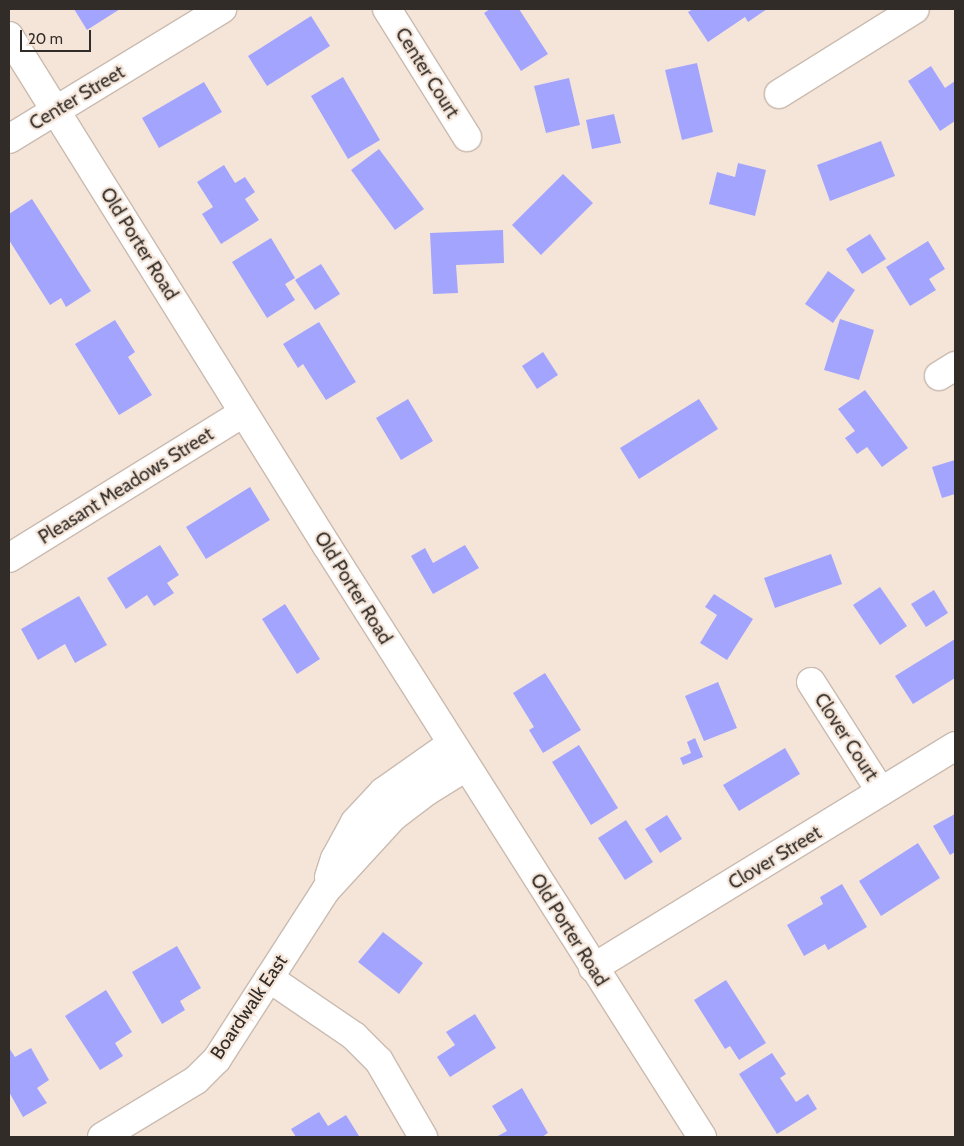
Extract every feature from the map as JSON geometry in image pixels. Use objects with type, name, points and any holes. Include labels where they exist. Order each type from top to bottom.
[{"type":"street","name":"Center Street","points":[[9,139],[222,9]]},
{"type":"street","name":"Center Court","points":[[387,9],[467,137]]},
{"type":"street","points":[[779,94],[915,9]]},
{"type":"street","name":"Old Porter Road","points":[[9,36],[451,744],[702,1137]]},
{"type":"street","name":"Pleasant Meadows Street","points":[[9,558],[243,413]]},
{"type":"street","name":"Clover Court","points":[[811,682],[882,792]]},
{"type":"street","name":"Boardwalk East","points":[[326,890],[335,859],[355,822],[383,792],[451,744]]},
{"type":"street","name":"Clover Street","points":[[593,968],[955,746]]},
{"type":"street","name":"Boardwalk East","points":[[102,1137],[196,1080],[217,1059],[326,890],[393,817],[427,791],[466,767]]},
{"type":"street","points":[[269,978],[354,1036],[379,1061],[423,1137]]},
{"type":"building","points":[[74,9],[120,9],[87,30]]},
{"type":"building","points":[[490,9],[519,9],[548,54],[521,71],[484,13]]},
{"type":"building","points":[[693,9],[767,9],[748,22],[745,17],[708,42],[688,12]]},
{"type":"building","points":[[311,16],[330,46],[267,86],[248,56]]},
{"type":"building","points":[[697,63],[713,132],[682,140],[665,70]]},
{"type":"building","points":[[931,66],[945,88],[955,81],[955,121],[940,131],[908,81]]},
{"type":"building","points":[[343,77],[380,140],[348,159],[311,96]]},
{"type":"building","points":[[569,78],[580,125],[546,133],[534,86]]},
{"type":"building","points":[[204,82],[222,112],[159,148],[142,118]]},
{"type":"building","points":[[614,114],[621,143],[592,149],[586,120]]},
{"type":"building","points":[[881,141],[895,176],[830,201],[817,165]]},
{"type":"building","points":[[379,149],[424,209],[395,230],[351,170]]},
{"type":"building","points":[[738,163],[766,170],[755,216],[709,204],[717,172],[735,177]]},
{"type":"building","points":[[224,165],[235,183],[245,177],[255,192],[245,199],[259,220],[221,244],[202,214],[213,207],[197,182]]},
{"type":"building","points":[[563,174],[593,203],[541,255],[512,225]]},
{"type":"building","points":[[32,199],[91,291],[66,307],[61,298],[50,305],[9,240],[9,214]]},
{"type":"building","points":[[503,230],[504,263],[456,265],[458,293],[433,294],[430,233]]},
{"type":"building","points":[[870,234],[886,259],[862,274],[846,249]]},
{"type":"building","points":[[271,238],[295,278],[285,284],[295,300],[267,318],[232,262]]},
{"type":"building","points":[[928,241],[945,269],[929,279],[936,290],[910,306],[886,267]]},
{"type":"building","points":[[321,264],[340,294],[315,310],[295,280]]},
{"type":"building","points":[[828,271],[855,290],[833,323],[805,304]]},
{"type":"building","points":[[840,319],[874,330],[859,380],[824,370]]},
{"type":"building","points":[[115,320],[135,352],[128,357],[152,395],[119,415],[75,344]]},
{"type":"building","points":[[319,322],[356,382],[326,400],[303,364],[298,368],[283,344]]},
{"type":"building","points":[[543,352],[558,375],[537,389],[522,366]]},
{"type":"building","points":[[865,390],[908,448],[882,467],[867,447],[857,454],[845,438],[855,431],[838,409]]},
{"type":"building","points":[[408,399],[433,441],[401,460],[376,418]]},
{"type":"building","points":[[699,399],[718,429],[639,479],[620,448]]},
{"type":"building","points":[[955,460],[955,494],[942,498],[932,467]]},
{"type":"building","points":[[250,487],[270,520],[206,559],[186,527]]},
{"type":"building","points":[[160,545],[179,575],[167,583],[174,593],[154,606],[147,595],[126,609],[107,578]]},
{"type":"building","points":[[465,545],[479,568],[433,594],[411,556],[425,548],[433,563]]},
{"type":"building","points":[[831,554],[842,584],[775,608],[764,578]]},
{"type":"building","points":[[880,587],[907,626],[880,645],[853,605]]},
{"type":"building","points":[[934,590],[948,613],[926,627],[911,604]]},
{"type":"building","points":[[714,594],[753,619],[727,660],[700,643],[717,615],[705,607]]},
{"type":"building","points":[[79,596],[107,645],[75,663],[65,644],[38,660],[21,629]]},
{"type":"building","points":[[285,604],[320,659],[297,674],[262,619]]},
{"type":"building","points":[[955,639],[955,678],[913,704],[895,676]]},
{"type":"building","points":[[545,673],[581,730],[543,753],[529,730],[534,727],[513,693]]},
{"type":"building","points":[[718,682],[737,728],[704,741],[685,696]]},
{"type":"building","points":[[695,738],[703,757],[683,765],[680,758],[691,753],[687,742]]},
{"type":"building","points":[[579,745],[618,808],[591,825],[552,762]]},
{"type":"building","points":[[785,748],[800,774],[739,811],[723,785]]},
{"type":"building","points":[[955,814],[955,852],[950,855],[933,826]]},
{"type":"building","points":[[667,815],[682,839],[660,853],[645,829]]},
{"type":"building","points":[[626,820],[653,862],[625,880],[598,838]]},
{"type":"building","points":[[918,843],[940,878],[881,916],[859,881]]},
{"type":"building","points":[[842,884],[867,927],[828,950],[825,944],[804,956],[787,925],[823,904],[820,897]]},
{"type":"building","points":[[383,932],[423,963],[399,994],[358,962]]},
{"type":"building","points":[[177,946],[201,988],[180,1001],[185,1010],[162,1024],[132,972]]},
{"type":"building","points":[[726,980],[766,1043],[739,1060],[730,1046],[725,1049],[694,1000]]},
{"type":"building","points":[[106,990],[132,1032],[115,1043],[123,1056],[100,1070],[65,1016]]},
{"type":"building","points":[[475,1014],[496,1048],[450,1077],[437,1057],[455,1045],[446,1032]]},
{"type":"building","points":[[9,1048],[15,1057],[31,1048],[49,1080],[37,1088],[47,1103],[23,1117],[9,1092]]},
{"type":"building","points":[[772,1053],[786,1074],[780,1078],[796,1102],[808,1094],[817,1109],[777,1134],[739,1074]]},
{"type":"building","points":[[522,1088],[548,1133],[542,1137],[496,1137],[507,1131],[492,1106]]},
{"type":"building","points":[[319,1112],[328,1126],[346,1115],[359,1136],[296,1137],[291,1129]]}]
